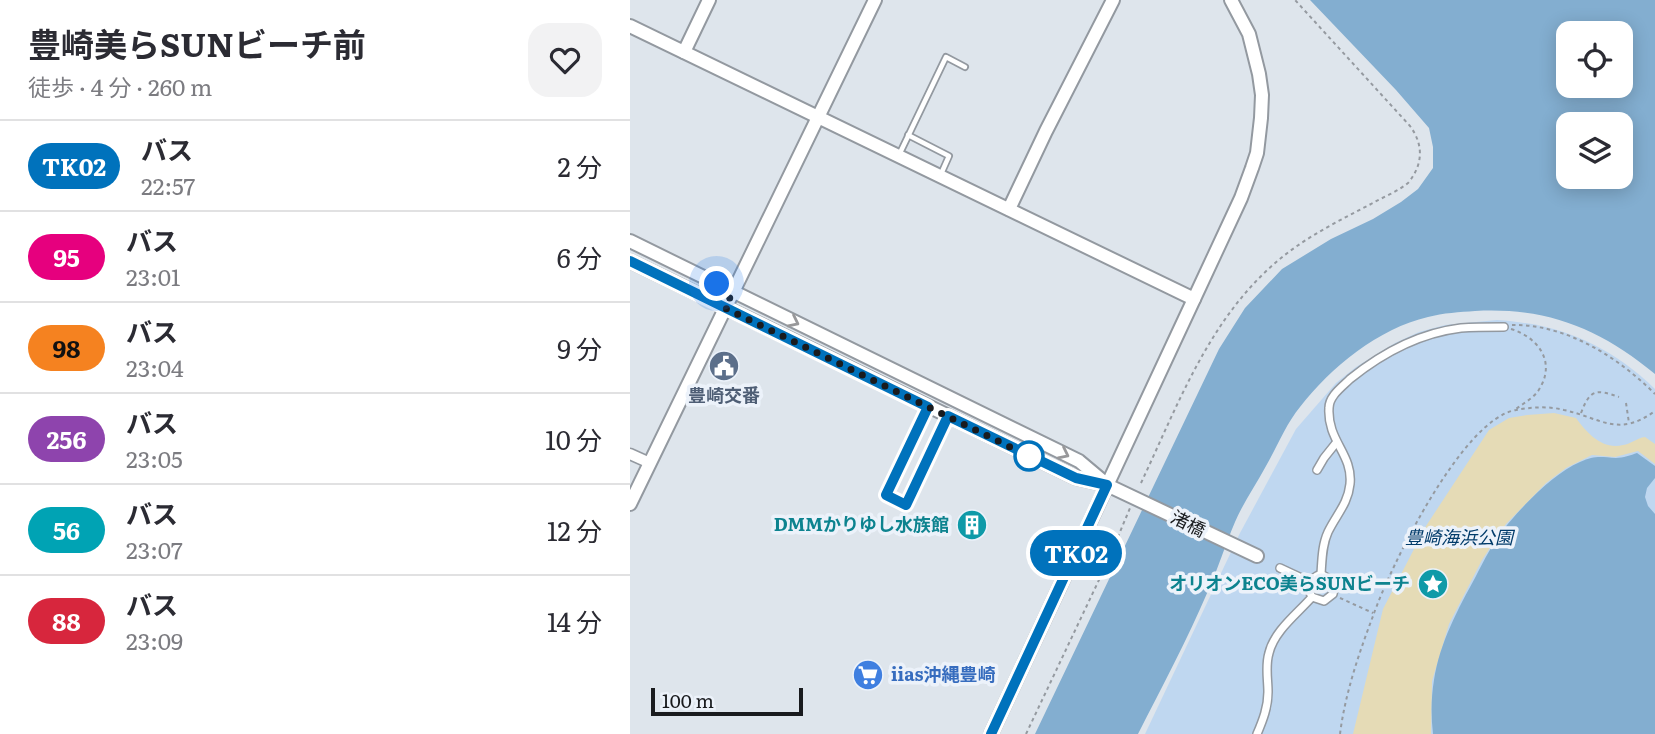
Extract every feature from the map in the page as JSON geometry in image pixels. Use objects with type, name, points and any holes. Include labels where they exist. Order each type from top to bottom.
[{"type":"street","points":[[684,52],[709,0]]},
{"type":"street","points":[[630,504],[875,0]]},
{"type":"street","points":[[1009,209],[1113,0]]},
{"type":"street","points":[[991,734],[1194,299],[1247,183],[1257,153],[1262,95],[1257,61],[1249,34],[1231,0]]},
{"type":"street","points":[[630,26],[1194,299]]},
{"type":"street","points":[[630,241],[1079,461],[1107,485]]},
{"type":"street","points":[[630,261],[1076,478],[1107,485]]},
{"type":"street","points":[[1321,574],[1325,540],[1348,498],[1350,485],[1348,463],[1333,437],[1328,416],[1329,404],[1344,385],[1368,365],[1412,341],[1460,328],[1504,327]]},
{"type":"street","points":[[1317,470],[1336,443]]},
{"type":"street","points":[[630,454],[650,463]]},
{"type":"street","name":"渚橋","points":[[1107,485],[1136,504],[1257,556]]},
{"type":"street","points":[[1280,568],[1310,582]]},
{"type":"street","points":[[1321,574],[1331,580],[1334,589],[1333,594],[1324,601],[1312,597],[1308,589],[1310,582],[1321,574]]},
{"type":"street","points":[[1257,734],[1268,702],[1267,664],[1271,646],[1282,629],[1312,597]]},
{"type":"lane","points":[[898,156],[946,57],[965,67]]},
{"type":"lane","points":[[908,135],[949,156],[940,176]]},
{"type":"lane","points":[[928,407],[886,495],[906,505],[948,416]]},
{"type":"path","points":[[1141,483],[1204,350],[1240,299],[1264,272],[1295,247],[1402,187],[1412,178],[1420,161],[1419,142],[1410,126],[1295,0]]},
{"type":"path","points":[[1504,327],[1519,325],[1545,330],[1581,342],[1613,358],[1655,394]]},
{"type":"path","points":[[1340,734],[1345,706],[1373,613],[1414,527],[1447,474],[1481,430],[1496,419],[1516,410],[1542,385],[1546,365],[1543,353],[1527,335],[1504,327]]},
{"type":"path","points":[[1580,414],[1592,393],[1608,393],[1619,397]]},
{"type":"path","points":[[1626,403],[1629,424]]},
{"type":"path","points":[[1516,410],[1551,407],[1606,424],[1618,425],[1629,424],[1654,413]]},
{"type":"path","points":[[1026,734],[1136,504]]},
{"type":"path","points":[[1333,594],[1373,613]]},
{"type":"green space","name":"豊崎海浜公園","points":[[1497,320],[1542,326],[1583,340],[1620,360],[1655,389],[1655,579],[1581,734],[1145,734],[1240,533],[1296,429],[1336,383],[1395,343],[1419,332],[1445,325]]},
{"type":"sand","name":"オリオンECO美らSUNビーチ","points":[[1554,413],[1576,418],[1590,434],[1608,445],[1626,444],[1645,437],[1655,444],[1655,464],[1638,451],[1615,457],[1592,455],[1566,468],[1546,483],[1506,524],[1482,560],[1449,624],[1432,681],[1431,734],[1353,734],[1383,609],[1426,526],[1489,430],[1509,418]]},
{"type":"shaded area","points":[[1310,0],[1655,0],[1655,374],[1593,333],[1550,317],[1526,313],[1475,311],[1428,317],[1410,322],[1374,340],[1326,378],[1290,421],[1238,515],[1212,583],[1138,734],[1035,734],[1219,349],[1245,308],[1282,269],[1331,239],[1373,219],[1418,189],[1433,168],[1429,128]]},
{"type":"shaded area","points":[[1637,453],[1655,466],[1655,478],[1647,488],[1645,497],[1655,514],[1655,734],[1433,734],[1432,694],[1441,652],[1450,626],[1500,534],[1539,491],[1570,467],[1594,457],[1619,458]]},
{"type":"bus line","name":"TK02","points":[[630,261],[928,407],[886,495],[906,505],[948,416],[1076,478],[1107,485],[991,734]]},
{"type":"place","name":"豊崎交番","points":[[724,366]]},
{"type":"place","name":"DMMかりゆし水族館","points":[[972,525]]},
{"type":"place","name":"オリオンECO美らSUNビーチ","points":[[1433,584]]},
{"type":"place","name":"iias沖縄豊崎","points":[[868,675]]},
{"type":"route","points":[[717,284],[733,291],[725,308],[1037,460],[1029,456]]}]
